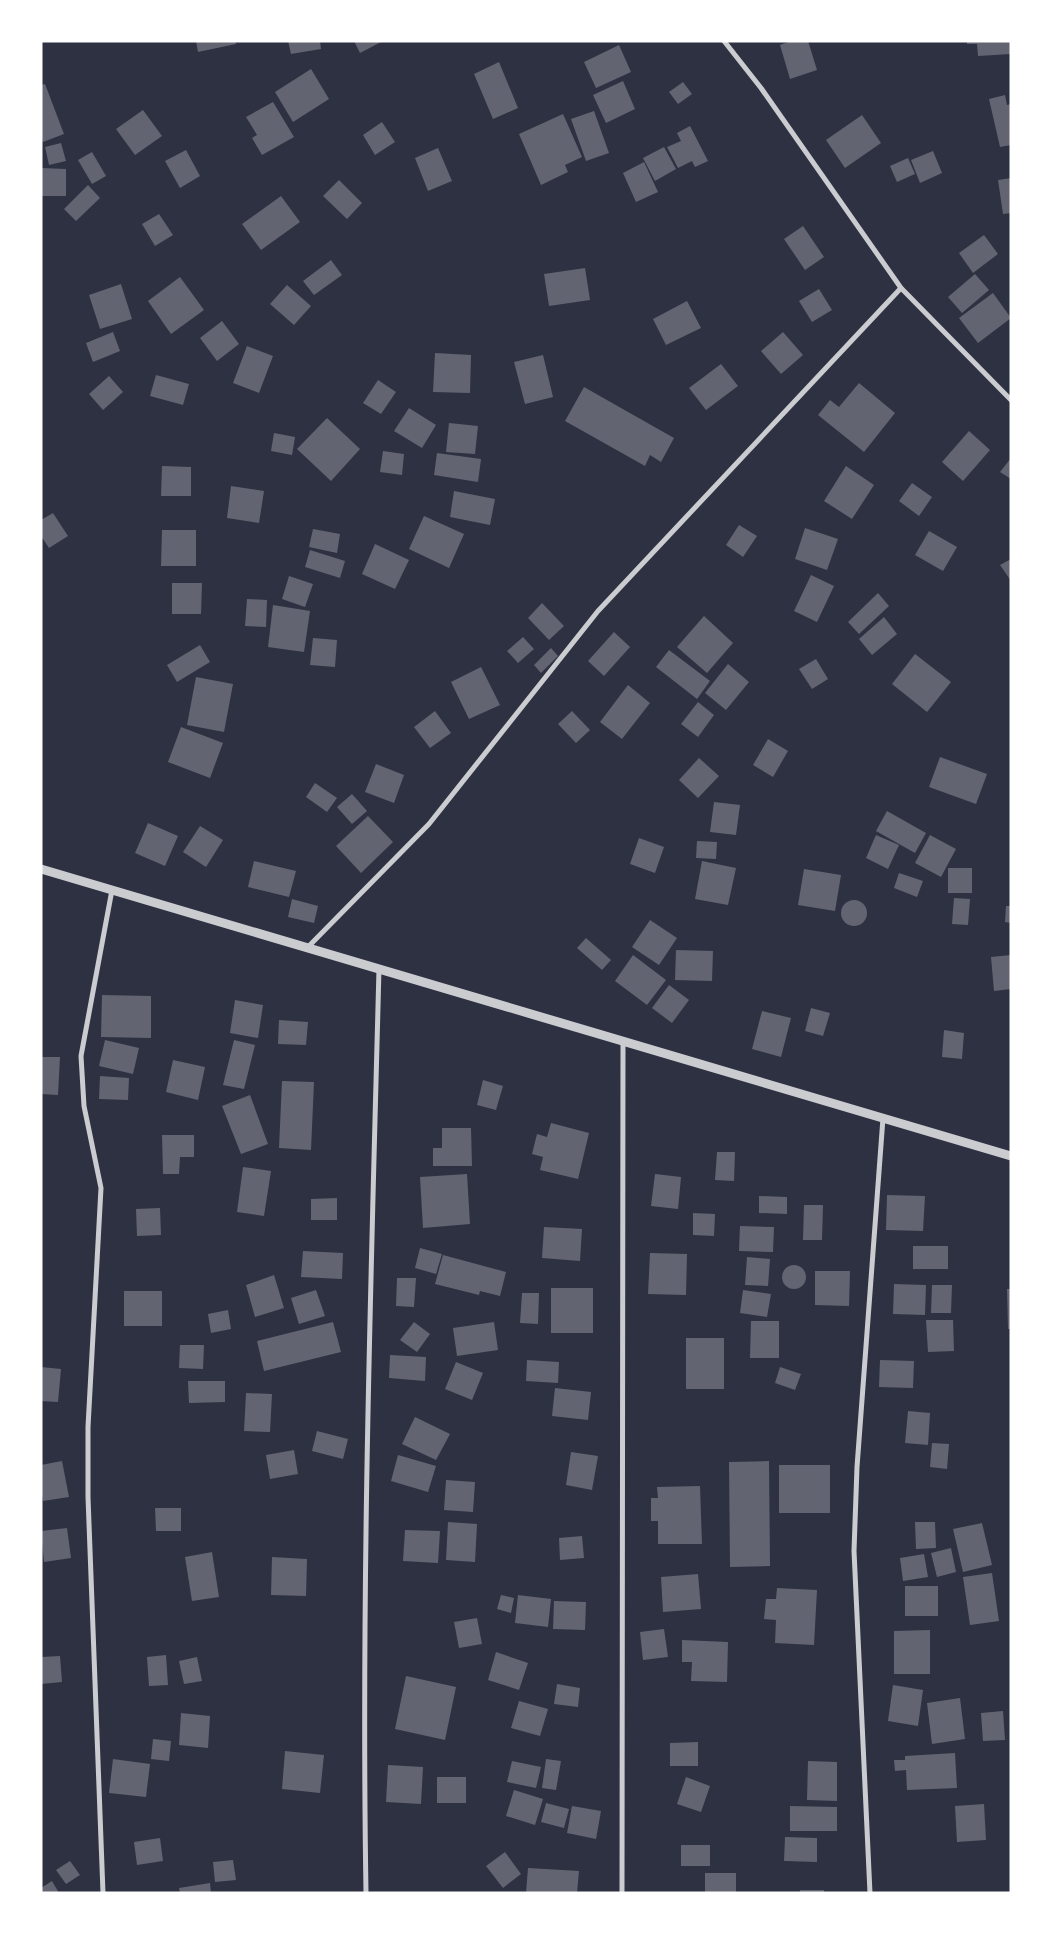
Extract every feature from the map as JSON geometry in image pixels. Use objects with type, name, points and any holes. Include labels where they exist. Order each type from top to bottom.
[{"type":"street","points":[[724,41],[761,88],[901,288],[1011,400]]},
{"type":"street","points":[[307,948],[429,824],[598,611],[901,288]]},
{"type":"street","points":[[41,869],[1011,1156]]},
{"type":"street","points":[[103,1893],[88,1437],[101,1188],[84,1106],[81,1056],[112,890]]},
{"type":"street","points":[[366,1893],[364,1769],[369,1385],[379,969]]},
{"type":"street","points":[[622,1893],[623,1041]]},
{"type":"street","points":[[870,1893],[854,1551],[857,1458],[883,1118]]},
{"type":"building","points":[[196,41],[235,41],[236,44],[198,52]]},
{"type":"building","points":[[288,41],[320,41],[321,49],[291,54]]},
{"type":"building","points":[[354,41],[383,41],[360,53]]},
{"type":"building","points":[[791,41],[808,41],[817,70],[790,79],[780,45]]},
{"type":"building","points":[[967,41],[1011,41],[1011,54],[978,56],[977,44],[967,44]]},
{"type":"building","points":[[619,45],[631,72],[596,88],[584,62]]},
{"type":"building","points":[[499,62],[518,108],[493,119],[474,74]]},
{"type":"building","points":[[311,69],[329,99],[293,122],[275,92]]},
{"type":"building","points":[[623,81],[635,109],[606,123],[593,95]]},
{"type":"building","points":[[683,82],[692,94],[678,104],[669,92]]},
{"type":"building","points":[[45,84],[64,134],[43,142],[41,137],[41,85]]},
{"type":"building","points":[[1005,95],[1007,105],[1011,104],[1011,145],[1000,147],[989,99]]},
{"type":"building","points":[[273,102],[294,137],[262,155],[252,138],[257,135],[246,117]]},
{"type":"building","points":[[143,110],[162,136],[135,155],[116,129]]},
{"type":"building","points":[[594,111],[609,153],[586,161],[571,119]]},
{"type":"building","points":[[563,114],[582,157],[565,165],[568,172],[541,185],[519,134]]},
{"type":"building","points":[[862,115],[881,143],[845,168],[826,140]]},
{"type":"building","points":[[382,122],[395,142],[375,155],[363,135]]},
{"type":"building","points":[[690,126],[708,161],[695,167],[692,161],[678,168],[667,147],[681,141],[677,133]]},
{"type":"building","points":[[61,143],[66,161],[49,165],[45,147]]},
{"type":"building","points":[[664,147],[676,169],[655,181],[643,158]]},
{"type":"building","points":[[438,148],[452,181],[428,191],[415,158]]},
{"type":"building","points":[[186,150],[200,176],[180,188],[165,161]]},
{"type":"building","points":[[933,151],[942,173],[920,183],[911,160]]},
{"type":"building","points":[[92,152],[106,176],[92,184],[78,160]]},
{"type":"building","points":[[908,158],[915,174],[897,182],[890,166]]},
{"type":"building","points":[[644,162],[658,192],[636,202],[623,173]]},
{"type":"building","points":[[42,168],[66,169],[66,196],[42,196]]},
{"type":"building","points":[[1011,178],[1011,213],[1003,214],[998,180]]},
{"type":"building","points":[[339,180],[362,203],[347,219],[323,196]]},
{"type":"building","points":[[88,185],[100,198],[76,221],[64,209]]},
{"type":"building","points":[[281,196],[300,222],[261,250],[242,224]]},
{"type":"building","points":[[159,214],[173,235],[155,246],[142,224]]},
{"type":"building","points":[[803,226],[824,257],[805,270],[784,239]]},
{"type":"building","points":[[984,235],[998,254],[973,273],[959,253]]},
{"type":"building","points":[[331,260],[342,275],[314,295],[303,281]]},
{"type":"building","points":[[585,268],[590,300],[549,306],[544,274]]},
{"type":"building","points":[[975,274],[989,290],[962,313],[948,297]]},
{"type":"building","points":[[180,277],[204,310],[171,334],[148,301]]},
{"type":"building","points":[[121,284],[132,319],[100,329],[89,295]]},
{"type":"building","points":[[287,285],[311,306],[294,325],[270,304]]},
{"type":"building","points":[[819,289],[832,310],[812,322],[799,301]]},
{"type":"building","points":[[993,293],[1011,318],[978,343],[959,318]]},
{"type":"building","points":[[687,301],[701,328],[666,345],[653,319]]},
{"type":"building","points":[[222,321],[239,344],[217,361],[200,338]]},
{"type":"building","points":[[113,332],[120,351],[93,362],[86,343]]},
{"type":"building","points":[[783,332],[803,355],[781,374],[761,351]]},
{"type":"building","points":[[247,346],[273,356],[259,393],[233,383]]},
{"type":"building","points":[[435,353],[471,355],[470,393],[433,392]]},
{"type":"building","points":[[543,355],[553,397],[525,404],[514,362]]},
{"type":"building","points":[[721,364],[738,386],[706,410],[689,388]]},
{"type":"building","points":[[156,375],[189,384],[183,405],[150,396]]},
{"type":"building","points":[[109,376],[123,392],[103,410],[89,394]]},
{"type":"building","points":[[378,380],[396,392],[381,414],[363,403]]},
{"type":"building","points":[[859,383],[895,413],[864,452],[818,415],[830,400],[839,407]]},
{"type":"building","points":[[584,387],[674,438],[661,462],[650,455],[645,466],[565,421]]},
{"type":"building","points":[[409,408],[436,425],[422,448],[394,431]]},
{"type":"building","points":[[327,418],[360,449],[331,481],[297,449]]},
{"type":"building","points":[[449,423],[478,426],[475,454],[446,452]]},
{"type":"building","points":[[969,431],[990,450],[963,481],[942,462]]},
{"type":"building","points":[[274,433],[295,437],[292,455],[271,451]]},
{"type":"building","points":[[383,451],[404,454],[402,475],[380,472]]},
{"type":"building","points":[[437,453],[481,459],[478,482],[434,475]]},
{"type":"building","points":[[1011,458],[1011,479],[1000,472]]},
{"type":"building","points":[[162,466],[191,467],[191,496],[161,496]]},
{"type":"building","points":[[846,466],[874,485],[852,519],[824,501]]},
{"type":"building","points":[[912,483],[932,497],[919,516],[899,501]]},
{"type":"building","points":[[231,486],[264,491],[259,523],[227,518]]},
{"type":"building","points":[[454,491],[495,499],[490,525],[450,517]]},
{"type":"building","points":[[53,513],[68,536],[49,548],[41,536],[41,520]]},
{"type":"building","points":[[424,516],[464,534],[449,568],[409,549]]},
{"type":"building","points":[[739,525],[757,536],[743,557],[726,545]]},
{"type":"building","points":[[805,528],[838,539],[827,570],[795,559]]},
{"type":"building","points":[[313,529],[340,534],[337,553],[309,547]]},
{"type":"building","points":[[162,530],[196,530],[196,566],[161,566]]},
{"type":"building","points":[[929,531],[957,547],[943,571],[915,555]]},
{"type":"building","points":[[375,544],[409,560],[395,589],[362,574]]},
{"type":"building","points":[[310,550],[345,561],[340,578],[305,567]]},
{"type":"building","points":[[1011,559],[1011,581],[1000,565]]},
{"type":"building","points":[[811,575],[834,586],[817,622],[794,611]]},
{"type":"building","points":[[289,576],[313,584],[305,607],[282,599]]},
{"type":"building","points":[[172,583],[202,583],[201,614],[172,614]]},
{"type":"building","points":[[878,593],[889,606],[859,634],[848,622]]},
{"type":"building","points":[[247,599],[267,600],[266,627],[245,626]]},
{"type":"building","points":[[542,603],[564,626],[549,640],[528,618]]},
{"type":"building","points":[[273,605],[310,611],[304,652],[268,647]]},
{"type":"building","points":[[704,616],[733,643],[707,673],[677,647]]},
{"type":"building","points":[[884,617],[897,634],[872,655],[859,639]]},
{"type":"building","points":[[614,632],[630,647],[604,676],[588,661]]},
{"type":"building","points":[[523,637],[534,649],[518,663],[507,651]]},
{"type":"building","points":[[313,638],[337,640],[335,667],[310,665]]},
{"type":"building","points":[[200,645],[210,662],[177,682],[167,665]]},
{"type":"building","points":[[551,648],[558,656],[541,673],[534,665]]},
{"type":"building","points":[[669,650],[710,681],[697,699],[656,667]]},
{"type":"building","points":[[915,654],[951,682],[927,712],[892,684]]},
{"type":"building","points":[[816,659],[828,679],[812,689],[799,669]]},
{"type":"building","points":[[728,664],[749,682],[726,710],[705,693]]},
{"type":"building","points":[[481,667],[500,705],[469,719],[451,682]]},
{"type":"building","points":[[196,677],[233,684],[224,732],[187,725]]},
{"type":"building","points":[[628,685],[650,703],[622,739],[600,722]]},
{"type":"building","points":[[698,702],[714,715],[698,737],[681,724]]},
{"type":"building","points":[[435,711],[451,733],[430,748],[414,727]]},
{"type":"building","points":[[572,711],[590,730],[576,743],[558,724]]},
{"type":"building","points":[[181,727],[223,743],[210,778],[168,762]]},
{"type":"building","points":[[768,739],[788,751],[773,777],[753,765]]},
{"type":"building","points":[[940,757],[987,774],[976,804],[929,787]]},
{"type":"building","points":[[699,758],[719,776],[698,798],[679,780]]},
{"type":"building","points":[[376,764],[404,775],[394,803],[365,792]]},
{"type":"building","points":[[315,783],[337,798],[327,812],[306,797]]},
{"type":"building","points":[[352,794],[367,811],[352,824],[337,807]]},
{"type":"building","points":[[714,802],[740,805],[736,835],[710,832]]},
{"type":"building","points":[[887,811],[926,833],[915,853],[876,831]]},
{"type":"building","points":[[368,816],[393,842],[361,873],[336,846]]},
{"type":"building","points":[[148,823],[178,836],[165,866],[135,853]]},
{"type":"building","points":[[200,826],[223,840],[206,867],[183,852]]},
{"type":"building","points":[[876,835],[899,845],[888,869],[866,858]]},
{"type":"building","points":[[930,835],[956,849],[941,877],[915,863]]},
{"type":"building","points":[[639,838],[664,847],[655,873],[630,864]]},
{"type":"building","points":[[697,841],[717,842],[716,859],[696,858]]},
{"type":"building","points":[[254,861],[296,871],[289,897],[248,887]]},
{"type":"building","points":[[702,861],[736,868],[728,905],[695,899]]},
{"type":"building","points":[[948,868],[972,868],[972,893],[948,893]]},
{"type":"building","points":[[804,869],[841,875],[835,911],[798,905]]},
{"type":"building","points":[[899,873],[923,881],[917,897],[894,888]]},
{"type":"building","points":[[954,898],[970,899],[968,925],[952,924]]},
{"type":"building","points":[[292,899],[318,906],[314,923],[288,917]]},
{"type":"building","points":[[854,900],[863,904],[867,913],[863,922],[854,926],[845,922],[841,913],[845,904]]},
{"type":"building","points":[[1006,906],[1011,906],[1011,923],[1005,922]]},
{"type":"building","points":[[650,920],[677,938],[659,965],[632,947]]},
{"type":"building","points":[[586,938],[611,960],[602,970],[577,948]]},
{"type":"building","points":[[676,950],[713,951],[712,981],[675,980]]},
{"type":"building","points":[[633,955],[666,980],[647,1005],[615,981]]},
{"type":"building","points":[[1011,955],[1011,989],[994,991],[991,957]]},
{"type":"building","points":[[669,985],[689,1000],[672,1023],[652,1008]]},
{"type":"building","points":[[102,995],[151,996],[151,1038],[101,1037]]},
{"type":"building","points":[[235,1000],[263,1005],[258,1038],[230,1033]]},
{"type":"building","points":[[811,1008],[830,1013],[823,1036],[805,1031]]},
{"type":"building","points":[[762,1011],[791,1018],[781,1057],[752,1049]]},
{"type":"building","points":[[279,1020],[308,1022],[306,1045],[278,1044]]},
{"type":"building","points":[[944,1030],[964,1033],[962,1059],[942,1057]]},
{"type":"building","points":[[105,1040],[139,1048],[133,1074],[99,1066]]},
{"type":"building","points":[[234,1040],[255,1045],[244,1089],[223,1085]]},
{"type":"building","points":[[41,1057],[60,1057],[58,1095],[41,1094]]},
{"type":"building","points":[[173,1060],[205,1067],[198,1100],[166,1092]]},
{"type":"building","points":[[100,1076],[129,1078],[128,1100],[99,1099]]},
{"type":"building","points":[[483,1080],[503,1086],[496,1110],[477,1105]]},
{"type":"building","points":[[282,1081],[314,1082],[311,1150],[279,1148]]},
{"type":"building","points":[[250,1095],[268,1144],[241,1154],[222,1106]]},
{"type":"building","points":[[551,1123],[589,1133],[578,1179],[540,1170],[543,1157],[532,1154],[537,1134],[547,1137]]},
{"type":"building","points":[[442,1128],[471,1128],[472,1166],[433,1166],[433,1148],[442,1148]]},
{"type":"building","points":[[162,1135],[194,1135],[194,1157],[180,1157],[179,1174],[163,1174]]},
{"type":"building","points":[[717,1152],[735,1152],[734,1181],[715,1180]]},
{"type":"building","points":[[243,1167],[271,1171],[264,1216],[237,1212]]},
{"type":"building","points":[[467,1174],[470,1224],[423,1228],[420,1177]]},
{"type":"building","points":[[655,1174],[681,1177],[678,1209],[651,1206]]},
{"type":"building","points":[[887,1195],[925,1196],[923,1231],[886,1230]]},
{"type":"building","points":[[759,1196],[787,1197],[787,1214],[759,1213]]},
{"type":"building","points":[[337,1198],[337,1220],[311,1220],[311,1199]]},
{"type":"building","points":[[804,1205],[823,1205],[822,1240],[803,1240]]},
{"type":"building","points":[[160,1208],[161,1235],[137,1236],[136,1209]]},
{"type":"building","points":[[693,1213],[715,1214],[714,1236],[693,1235]]},
{"type":"building","points":[[740,1226],[774,1227],[773,1252],[739,1251]]},
{"type":"building","points":[[544,1227],[582,1229],[580,1261],[542,1258]]},
{"type":"building","points":[[913,1246],[948,1246],[948,1269],[913,1269]]},
{"type":"building","points":[[420,1248],[442,1254],[436,1274],[415,1268]]},
{"type":"building","points":[[303,1251],[343,1253],[342,1279],[301,1277]]},
{"type":"building","points":[[650,1253],[687,1254],[686,1295],[648,1294]]},
{"type":"building","points":[[443,1255],[506,1272],[500,1296],[480,1291],[479,1295],[435,1284]]},
{"type":"building","points":[[747,1257],[770,1259],[768,1286],[745,1285]]},
{"type":"building","points":[[794,1265],[802,1269],[806,1277],[802,1285],[794,1289],[786,1285],[782,1277],[786,1269]]},
{"type":"building","points":[[815,1271],[850,1271],[849,1306],[815,1305]]},
{"type":"building","points":[[274,1275],[284,1308],[255,1317],[246,1285]]},
{"type":"building","points":[[397,1278],[416,1278],[414,1307],[396,1306]]},
{"type":"building","points":[[894,1284],[926,1285],[925,1315],[893,1314]]},
{"type":"building","points":[[932,1285],[952,1285],[951,1313],[931,1313]]},
{"type":"building","points":[[551,1288],[593,1288],[593,1333],[551,1333]]},
{"type":"building","points":[[1007,1289],[1011,1289],[1011,1329],[1008,1329]]},
{"type":"building","points":[[316,1290],[325,1316],[299,1324],[291,1298]]},
{"type":"building","points":[[743,1290],[771,1294],[767,1317],[740,1313]]},
{"type":"building","points":[[124,1291],[162,1291],[162,1326],[124,1326]]},
{"type":"building","points":[[522,1293],[539,1293],[538,1324],[520,1323]]},
{"type":"building","points":[[228,1310],[231,1329],[211,1333],[208,1314]]},
{"type":"building","points":[[926,1320],[953,1320],[954,1351],[928,1352]]},
{"type":"building","points":[[751,1321],[779,1321],[779,1358],[750,1358]]},
{"type":"building","points":[[333,1322],[341,1352],[264,1371],[257,1341]]},
{"type":"building","points":[[414,1322],[430,1334],[417,1352],[400,1340]]},
{"type":"building","points":[[494,1322],[498,1350],[457,1356],[453,1328]]},
{"type":"building","points":[[686,1338],[724,1338],[724,1389],[686,1389]]},
{"type":"building","points":[[180,1345],[204,1345],[203,1369],[179,1368]]},
{"type":"building","points":[[390,1355],[426,1357],[425,1381],[389,1378]]},
{"type":"building","points":[[527,1360],[559,1362],[558,1383],[526,1381]]},
{"type":"building","points":[[880,1360],[914,1361],[913,1388],[879,1387]]},
{"type":"building","points":[[456,1362],[483,1373],[472,1400],[445,1389]]},
{"type":"building","points":[[41,1367],[61,1369],[58,1402],[41,1401]]},
{"type":"building","points":[[780,1367],[801,1374],[795,1390],[775,1383]]},
{"type":"building","points":[[188,1381],[225,1381],[225,1402],[189,1403]]},
{"type":"building","points":[[555,1388],[591,1392],[588,1420],[552,1416]]},
{"type":"building","points":[[246,1393],[272,1394],[270,1432],[244,1431]]},
{"type":"building","points":[[908,1411],[930,1413],[928,1445],[905,1443]]},
{"type":"building","points":[[415,1417],[450,1434],[436,1460],[402,1444]]},
{"type":"building","points":[[317,1431],[348,1439],[343,1459],[312,1451]]},
{"type":"building","points":[[932,1443],[949,1444],[947,1469],[930,1467]]},
{"type":"building","points":[[294,1450],[298,1474],[270,1479],[266,1455]]},
{"type":"building","points":[[571,1452],[598,1456],[592,1490],[566,1485]]},
{"type":"building","points":[[398,1455],[436,1466],[428,1492],[391,1481]]},
{"type":"building","points":[[62,1461],[69,1497],[43,1501],[41,1465]]},
{"type":"building","points":[[769,1461],[770,1566],[730,1567],[729,1462]]},
{"type":"building","points":[[779,1465],[830,1465],[830,1513],[779,1513]]},
{"type":"building","points":[[446,1480],[475,1482],[473,1512],[444,1510]]},
{"type":"building","points":[[700,1486],[702,1544],[658,1544],[658,1521],[651,1521],[651,1498],[658,1498],[657,1487]]},
{"type":"building","points":[[155,1508],[181,1508],[181,1531],[156,1531]]},
{"type":"building","points":[[448,1522],[477,1524],[475,1562],[446,1560]]},
{"type":"building","points":[[915,1522],[935,1522],[936,1548],[916,1549]]},
{"type":"building","points":[[982,1523],[992,1565],[963,1572],[953,1529]]},
{"type":"building","points":[[67,1528],[71,1558],[44,1562],[41,1531]]},
{"type":"building","points":[[405,1530],[440,1531],[438,1563],[403,1561]]},
{"type":"building","points":[[582,1536],[584,1558],[560,1560],[559,1538]]},
{"type":"building","points":[[951,1548],[956,1572],[937,1577],[931,1553]]},
{"type":"building","points":[[212,1552],[219,1597],[192,1601],[185,1557]]},
{"type":"building","points":[[924,1554],[928,1577],[903,1581],[900,1558]]},
{"type":"building","points":[[272,1557],[307,1559],[306,1596],[271,1595]]},
{"type":"building","points":[[992,1573],[999,1621],[970,1625],[963,1577]]},
{"type":"building","points":[[698,1574],[701,1609],[663,1612],[661,1577]]},
{"type":"building","points":[[905,1586],[938,1586],[938,1616],[905,1616]]},
{"type":"building","points":[[777,1588],[817,1590],[814,1645],[775,1643],[776,1620],[764,1619],[766,1599],[776,1599]]},
{"type":"building","points":[[501,1595],[514,1598],[511,1613],[497,1609]]},
{"type":"building","points":[[518,1595],[551,1599],[548,1627],[515,1623]]},
{"type":"building","points":[[554,1601],[586,1602],[585,1630],[553,1629]]},
{"type":"building","points":[[477,1618],[482,1644],[459,1648],[454,1622]]},
{"type":"building","points":[[664,1629],[668,1657],[643,1660],[640,1632]]},
{"type":"building","points":[[930,1630],[930,1674],[894,1674],[894,1631]]},
{"type":"building","points":[[682,1640],[728,1642],[727,1682],[691,1681],[692,1662],[682,1662]]},
{"type":"building","points":[[496,1652],[528,1663],[519,1690],[488,1680]]},
{"type":"building","points":[[166,1655],[168,1685],[149,1686],[147,1657]]},
{"type":"building","points":[[60,1656],[62,1682],[41,1684],[41,1657]]},
{"type":"building","points":[[197,1657],[202,1681],[184,1684],[179,1661]]},
{"type":"building","points":[[406,1676],[456,1687],[445,1740],[395,1729]]},
{"type":"building","points":[[557,1684],[580,1688],[578,1707],[554,1704]]},
{"type":"building","points":[[893,1685],[923,1690],[918,1726],[888,1721]]},
{"type":"building","points":[[960,1698],[965,1739],[932,1744],[927,1703]]},
{"type":"building","points":[[519,1701],[548,1709],[540,1736],[511,1728]]},
{"type":"building","points":[[1003,1711],[1005,1740],[983,1741],[981,1713]]},
{"type":"building","points":[[181,1713],[210,1716],[208,1748],[179,1745]]},
{"type":"building","points":[[153,1739],[171,1741],[169,1761],[151,1759]]},
{"type":"building","points":[[698,1742],[698,1766],[670,1766],[670,1743]]},
{"type":"building","points":[[285,1751],[324,1755],[320,1793],[282,1789]]},
{"type":"building","points":[[955,1753],[957,1788],[907,1790],[906,1770],[895,1771],[894,1760],[905,1760],[905,1756]]},
{"type":"building","points":[[113,1759],[150,1764],[146,1797],[109,1793]]},
{"type":"building","points":[[546,1759],[561,1761],[556,1790],[542,1788]]},
{"type":"building","points":[[512,1761],[541,1767],[536,1788],[507,1782]]},
{"type":"building","points":[[808,1761],[837,1762],[837,1801],[807,1800]]},
{"type":"building","points":[[388,1765],[423,1767],[421,1804],[386,1802]]},
{"type":"building","points":[[437,1777],[466,1777],[466,1803],[437,1803]]},
{"type":"building","points":[[686,1777],[710,1786],[701,1812],[677,1804]]},
{"type":"building","points":[[514,1790],[543,1799],[535,1825],[506,1816]]},
{"type":"building","points":[[546,1803],[569,1809],[564,1828],[541,1822]]},
{"type":"building","points":[[984,1804],[986,1840],[957,1842],[955,1806]]},
{"type":"building","points":[[572,1806],[601,1811],[596,1839],[567,1833]]},
{"type":"building","points":[[790,1806],[837,1807],[837,1831],[790,1831]]},
{"type":"building","points":[[785,1837],[817,1838],[817,1862],[784,1861]]},
{"type":"building","points":[[160,1838],[163,1861],[137,1865],[134,1842]]},
{"type":"building","points":[[681,1845],[710,1845],[710,1866],[681,1866]]},
{"type":"building","points":[[505,1852],[521,1874],[503,1888],[486,1866]]},
{"type":"building","points":[[233,1860],[236,1880],[215,1882],[213,1862]]},
{"type":"building","points":[[70,1861],[80,1875],[66,1884],[56,1870]]},
{"type":"building","points":[[528,1868],[579,1871],[577,1893],[526,1893]]},
{"type":"building","points":[[705,1873],[736,1873],[736,1893],[705,1893]]},
{"type":"building","points":[[52,1881],[59,1893],[41,1893],[41,1888]]},
{"type":"building","points":[[210,1883],[211,1893],[180,1893],[179,1888]]},
{"type":"building","points":[[800,1890],[824,1890],[824,1893],[800,1893]]}]
